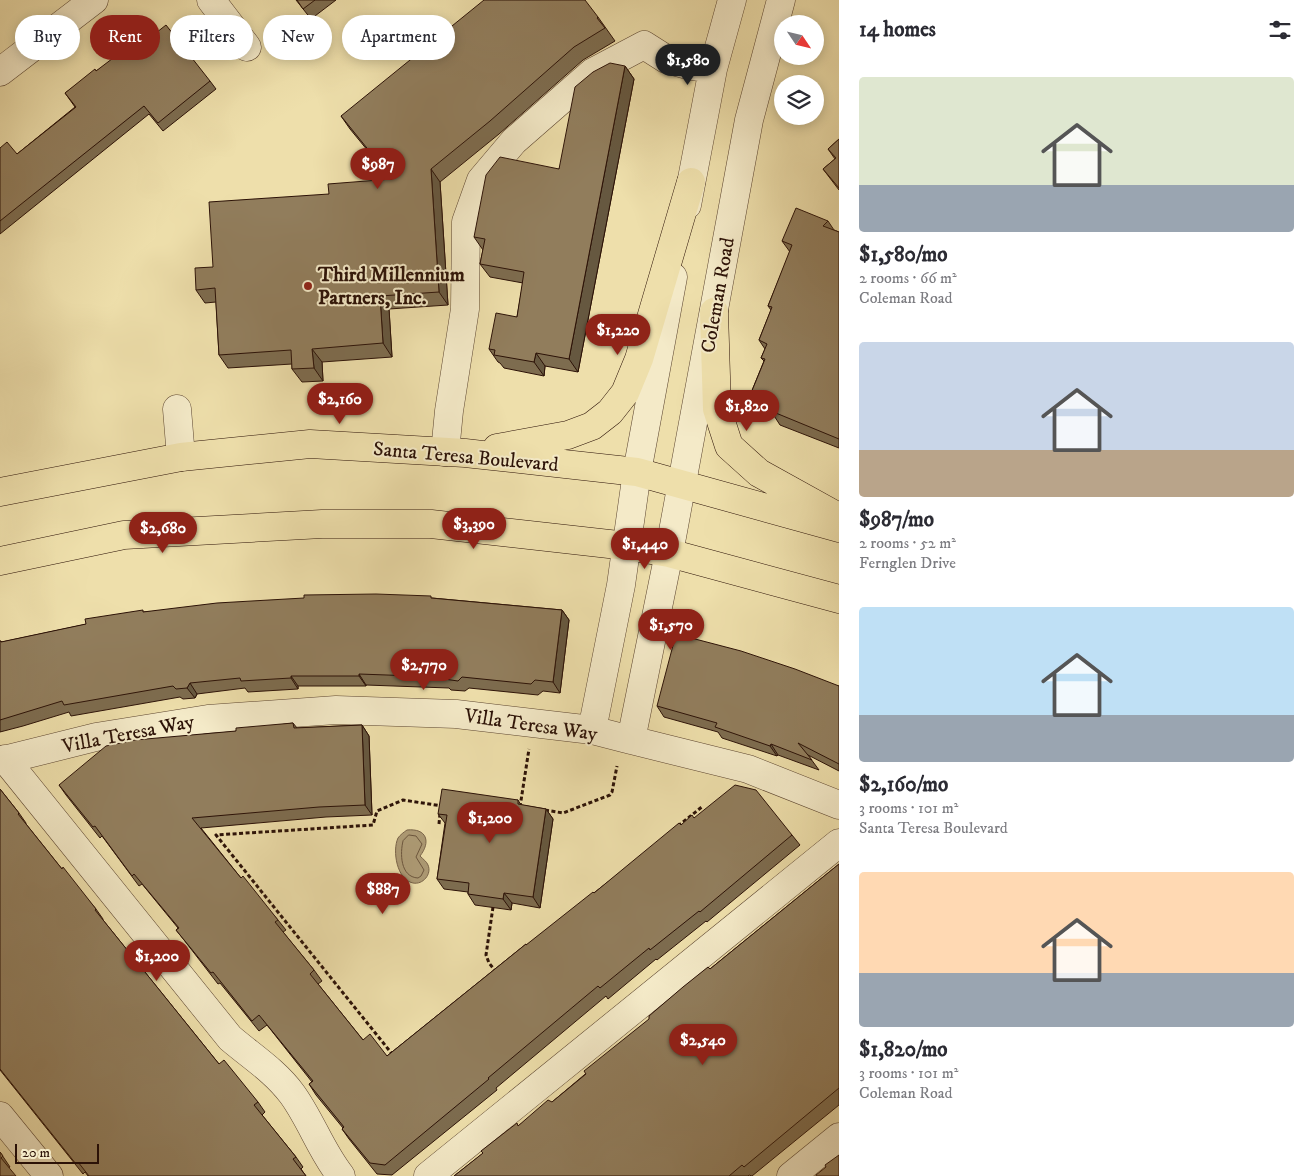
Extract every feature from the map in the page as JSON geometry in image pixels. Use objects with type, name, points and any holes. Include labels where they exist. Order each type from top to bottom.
[{"type":"main road","points":[[455,453],[568,435],[592,426],[615,406],[625,393],[639,359],[691,182]]},
{"type":"main road","points":[[714,312],[717,409],[729,446],[759,474],[839,518]]},
{"type":"main road","name":"Santa Teresa Boulevard","points":[[0,492],[181,457],[310,444],[455,453],[637,472],[839,528]]},
{"type":"main road","points":[[0,561],[124,535],[322,524],[431,524],[627,546],[670,553],[839,599]]},
{"type":"street","points":[[0,72],[94,0]]},
{"type":"street","points":[[211,0],[222,15]]},
{"type":"street","points":[[592,730],[621,585],[637,472],[691,182],[713,70],[732,0]]},
{"type":"street","name":"Coleman Road","points":[[627,739],[670,553],[749,120],[781,0]]},
{"type":"street","points":[[455,453],[449,411],[465,309],[466,222],[481,180],[514,141],[594,72],[644,45],[666,59],[713,70]]},
{"type":"street","points":[[177,410],[181,457]]},
{"type":"street","name":"Villa Teresa Way","points":[[341,1176],[319,1143],[308,1117],[291,1093],[272,1070],[248,1054],[230,1038],[3,760],[96,737],[208,718],[336,710],[456,714],[592,730],[748,769],[839,805]]},
{"type":"street","points":[[428,1176],[839,843]]},
{"type":"street","points":[[0,1116],[48,1176]]},
{"type":"street","points":[[791,1176],[839,1138]]},
{"type":"path","points":[[537,809],[563,813],[610,795],[627,739]]},
{"type":"path","points":[[528,808],[519,808],[530,744]]},
{"type":"path","points":[[439,824],[442,798]]},
{"type":"path","points":[[394,1056],[216,835],[373,825],[377,811],[403,800],[442,806]]},
{"type":"path","points":[[672,831],[703,806]]},
{"type":"path","points":[[497,973],[505,967]]},
{"type":"water","points":[[407,830],[419,831],[423,834],[426,841],[420,856],[427,864],[429,872],[423,881],[417,883],[408,881],[403,877],[397,864],[396,844],[398,838]]},
{"type":"building","points":[[297,0],[315,0],[303,9]]},
{"type":"building","points":[[484,0],[585,0],[605,28],[574,47],[490,121],[431,169],[439,292],[380,296],[383,343],[312,349],[314,368],[292,369],[291,350],[219,355],[215,288],[196,290],[195,268],[213,267],[209,202],[329,194],[328,184],[392,179],[341,116],[410,60],[455,60],[455,24]]},
{"type":"building","points":[[166,25],[170,30],[170,60],[194,60],[210,81],[158,123],[144,106],[0,221],[0,148],[7,142],[17,154],[76,107],[65,93],[95,69],[96,71],[111,60],[160,60],[160,30]]},
{"type":"building","points":[[610,63],[625,66],[569,359],[536,353],[534,362],[494,355],[495,350],[489,349],[496,313],[517,317],[524,272],[480,264],[485,239],[474,237],[486,175],[500,157],[559,169],[575,87],[593,72]]},
{"type":"building","points":[[839,139],[839,188],[823,169],[836,158],[828,149]]},
{"type":"building","points":[[796,208],[828,221],[823,226],[839,232],[839,439],[771,411],[775,402],[751,393],[765,359],[761,358],[767,344],[759,340],[772,307],[768,306],[792,245],[782,241]]},
{"type":"building","points":[[376,594],[431,596],[431,598],[562,610],[553,682],[535,680],[531,684],[462,677],[458,681],[442,677],[359,674],[359,676],[291,676],[291,678],[241,681],[240,678],[190,683],[187,688],[176,689],[173,686],[64,705],[62,701],[0,720],[0,641],[86,624],[85,619],[143,610],[143,612],[217,603],[304,598],[304,595]]},
{"type":"building","points":[[676,634],[741,651],[839,686],[839,764],[798,743],[812,760],[771,744],[770,746],[715,727],[717,723],[657,706]]},
{"type":"building","points":[[293,723],[294,728],[362,725],[365,805],[192,818],[241,878],[243,876],[278,920],[275,922],[314,970],[310,974],[363,1040],[370,1034],[387,1056],[526,944],[594,893],[679,823],[681,825],[692,815],[694,818],[735,785],[756,790],[792,835],[700,912],[650,950],[649,948],[600,988],[598,986],[385,1165],[370,1163],[309,1084],[313,1081],[259,1015],[252,1021],[176,930],[179,928],[134,874],[132,876],[95,826],[93,827],[59,785],[106,746],[135,740],[236,731],[236,728]]},
{"type":"building","points":[[0,789],[219,1064],[224,1060],[258,1102],[254,1105],[296,1157],[293,1159],[306,1176],[89,1176],[78,1162],[76,1164],[0,1069]]},
{"type":"building","points":[[442,789],[518,800],[518,804],[546,809],[533,897],[504,893],[503,899],[468,894],[469,883],[437,879],[447,815],[438,814]]},
{"type":"building","points":[[839,864],[839,1088],[744,1167],[742,1165],[729,1176],[454,1176],[483,1153],[481,1151],[517,1123],[518,1126],[548,1100],[552,1102],[586,1074],[584,1071],[649,1019],[649,1016],[683,987],[708,967],[710,969]]},
{"type":"building","points":[[0,1152],[3,1156],[1,1158],[16,1176],[0,1176]]},
{"type":"building","points":[[839,1155],[839,1176],[816,1176],[826,1167],[825,1165]]},
{"type":"place","name":"Third Millennium Partners, Inc.","points":[[308,286]]}]
